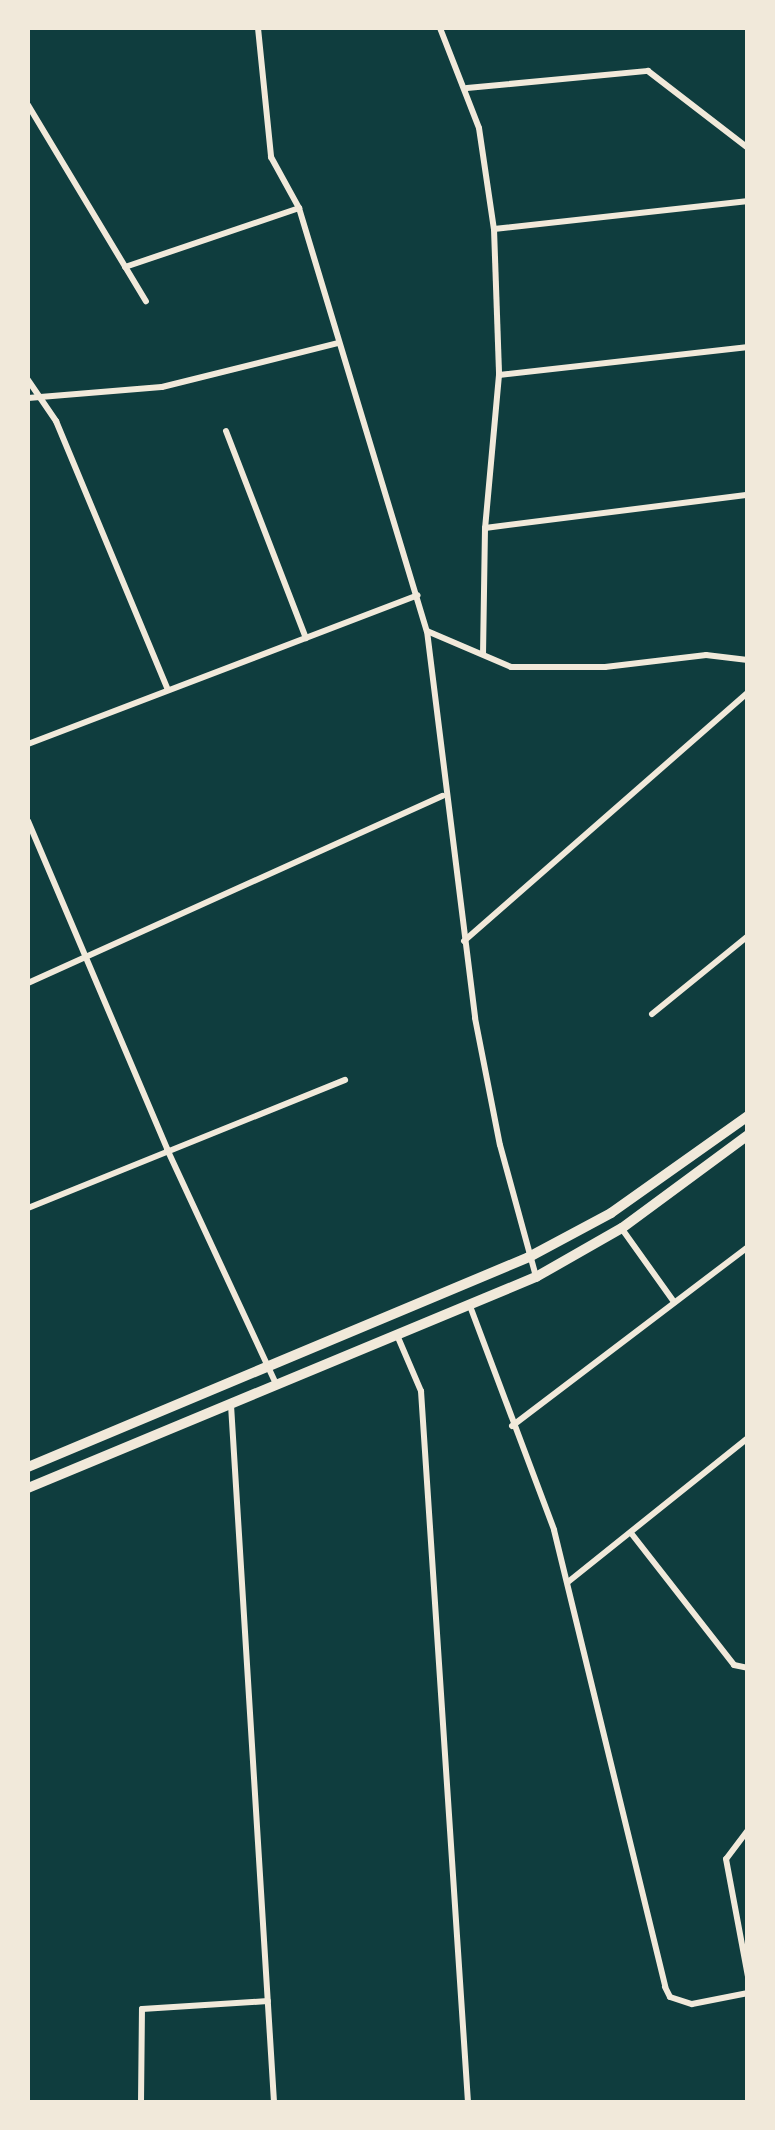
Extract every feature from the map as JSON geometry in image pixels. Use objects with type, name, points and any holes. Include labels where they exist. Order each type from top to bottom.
[{"type":"main road","points":[[28,1467],[530,1257],[611,1213],[748,1116]]},
{"type":"main road","points":[[28,1488],[536,1278],[622,1228],[748,1135]]},
{"type":"street","points":[[258,28],[271,158],[299,208],[427,631],[443,796],[464,941],[500,1145],[536,1278]]},
{"type":"street","points":[[440,28],[467,88],[494,228],[499,375],[485,528],[483,653]]},
{"type":"street","points":[[467,88],[648,71],[748,148]]},
{"type":"street","points":[[28,105],[146,302]]},
{"type":"street","points":[[494,228],[748,201]]},
{"type":"street","points":[[125,267],[299,208]]},
{"type":"street","points":[[28,398],[162,387],[338,343]]},
{"type":"street","points":[[499,375],[748,347]]},
{"type":"street","points":[[28,380],[56,421],[168,690]]},
{"type":"street","points":[[226,430],[306,638]]},
{"type":"street","points":[[485,528],[748,494]]},
{"type":"street","points":[[28,744],[418,594]]},
{"type":"street","points":[[427,631],[523,668],[706,655],[748,660]]},
{"type":"street","points":[[464,941],[748,692]]},
{"type":"street","points":[[28,983],[443,796]]},
{"type":"street","points":[[28,821],[166,1149],[276,1384]]},
{"type":"street","points":[[652,1014],[748,936]]},
{"type":"street","points":[[28,1208],[166,1149],[346,1080]]},
{"type":"street","points":[[622,1228],[674,1302]]},
{"type":"street","points":[[512,1426],[748,1247]]},
{"type":"street","points":[[470,1304],[568,1582],[665,1987],[670,1996],[692,2004],[748,1993]]},
{"type":"street","points":[[397,1334],[422,1391],[468,2102]]},
{"type":"street","points":[[231,1403],[274,2102]]},
{"type":"street","points":[[568,1582],[748,1438]]},
{"type":"street","points":[[631,1533],[734,1665],[748,1668]]},
{"type":"street","points":[[748,1830],[726,1859],[748,1977]]},
{"type":"street","points":[[142,2102],[142,2008],[268,2000]]}]
